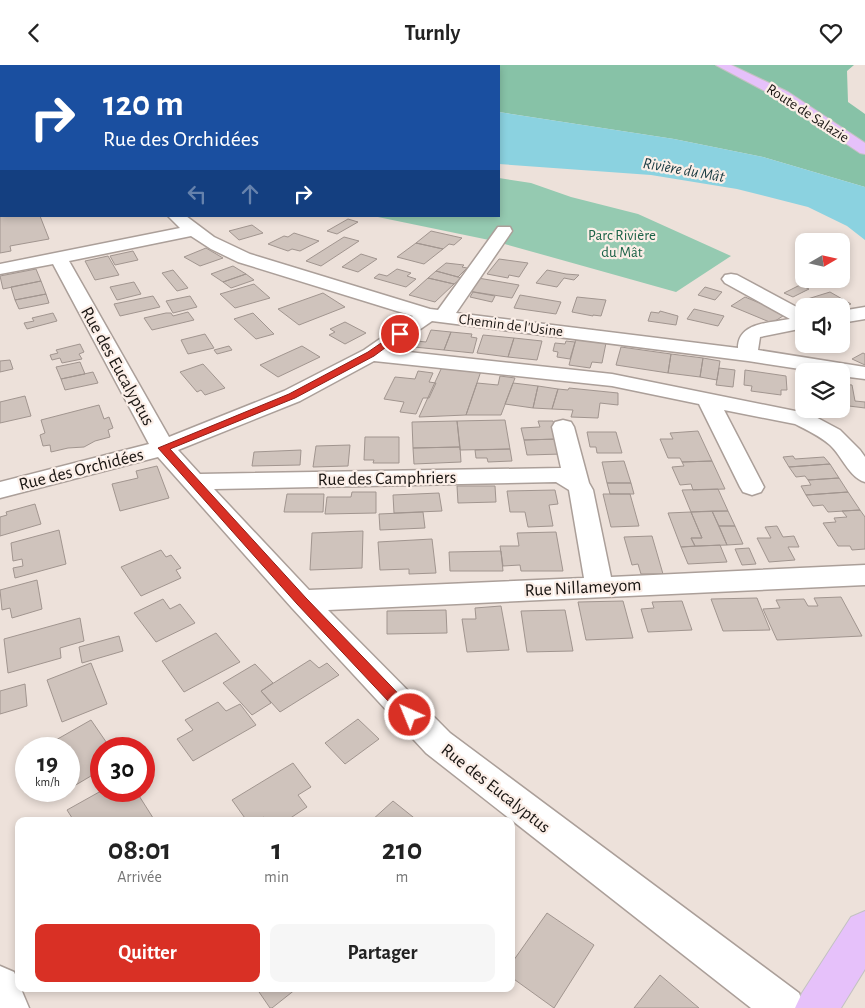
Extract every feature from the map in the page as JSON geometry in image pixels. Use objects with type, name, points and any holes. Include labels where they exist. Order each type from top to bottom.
[{"type":"main road","name":"Route de Salazie","points":[[722,65],[783,95],[865,150]]},
{"type":"main road","points":[[817,1008],[865,931]]},
{"type":"street","name":"Chemin de l'Usine","points":[[177,217],[192,231],[216,246],[244,258],[436,315],[748,355],[865,373]]},
{"type":"street","points":[[0,269],[192,231]]},
{"type":"street","points":[[436,315],[504,231]]},
{"type":"street","name":"Rue des Eucalyptus","points":[[59,258],[163,448],[302,601],[438,743],[784,1008]]},
{"type":"street","points":[[731,279],[795,315]]},
{"type":"street","points":[[850,316],[865,313]]},
{"type":"street","name":"Rue des Orchidées","points":[[0,490],[163,448],[292,396],[371,354],[436,315]]},
{"type":"street","points":[[748,355],[748,339],[753,333],[795,322]]},
{"type":"street","points":[[371,354],[612,379],[802,419],[828,431],[847,448],[865,475]]},
{"type":"street","points":[[708,400],[752,487]]},
{"type":"street","points":[[563,427],[576,482],[581,490],[599,586]]},
{"type":"street","name":"Rue des Camphriers","points":[[195,482],[556,474],[567,476],[576,482]]},
{"type":"street","name":"Rue Nillameyom","points":[[302,601],[865,575]]},
{"type":"street","points":[[0,986],[8,1008]]},
{"type":"green space","points":[[500,65],[854,65],[847,71],[848,102],[865,114],[865,187],[763,157],[674,139],[500,112]]},
{"type":"green space","name":"Parc Rivière du Mât","points":[[500,178],[531,183],[571,197],[638,214],[731,256],[676,292],[494,241],[378,217],[500,217]]},
{"type":"water","name":"Rivière du Mât","points":[[500,112],[674,139],[763,157],[865,187],[865,240],[847,226],[808,207],[737,189],[651,175],[500,164]]},
{"type":"building","points":[[0,217],[40,217],[49,239],[10,246],[11,251],[0,253]]},
{"type":"building","points":[[348,219],[358,222],[337,234],[327,231]]},
{"type":"building","points":[[252,225],[263,233],[239,240],[229,231]]},
{"type":"building","points":[[431,231],[462,238],[454,245],[449,244],[443,249],[416,243]]},
{"type":"building","points":[[294,233],[319,241],[300,251],[292,249],[288,251],[268,244],[284,236],[288,237]]},
{"type":"building","points":[[344,237],[359,241],[321,266],[306,261]]},
{"type":"building","points":[[416,243],[443,249],[424,264],[397,257]]},
{"type":"building","points":[[206,248],[223,258],[200,266],[184,257]]},
{"type":"building","points":[[133,251],[138,260],[115,265],[110,256]]},
{"type":"building","points":[[361,254],[377,259],[358,272],[342,267]]},
{"type":"building","points":[[108,256],[119,275],[95,280],[85,261]]},
{"type":"building","points":[[499,259],[528,263],[519,277],[509,275],[508,278],[487,274]]},
{"type":"building","points":[[446,263],[464,265],[462,267],[467,268],[458,277],[436,271]]},
{"type":"building","points":[[233,266],[246,274],[223,282],[211,274]]},
{"type":"building","points":[[36,269],[41,281],[3,289],[0,276]]},
{"type":"building","points":[[397,269],[411,273],[407,276],[416,279],[406,287],[374,278],[379,274],[387,276]]},
{"type":"building","points":[[173,270],[188,288],[177,291],[162,273]]},
{"type":"building","points":[[547,270],[579,275],[574,280],[564,278],[557,287],[536,283]]},
{"type":"building","points":[[436,271],[462,278],[454,284],[428,278]]},
{"type":"building","points":[[246,274],[254,280],[231,288],[223,282]]},
{"type":"building","points":[[428,278],[454,284],[435,302],[409,295]]},
{"type":"building","points":[[478,278],[519,285],[512,298],[468,291]]},
{"type":"building","points":[[41,281],[46,294],[15,300],[11,287]]},
{"type":"building","points":[[134,282],[141,294],[117,300],[110,287]]},
{"type":"building","points":[[254,284],[270,298],[235,308],[220,294]]},
{"type":"building","points":[[705,287],[722,292],[715,300],[698,295]]},
{"type":"building","points":[[795,288],[809,289],[793,297],[784,293]]},
{"type":"building","points":[[473,292],[495,296],[492,302],[470,297]]},
{"type":"building","points":[[830,292],[840,298],[811,298]]},
{"type":"building","points":[[323,293],[345,307],[299,325],[278,309]]},
{"type":"building","points":[[46,294],[49,303],[19,309],[15,300]]},
{"type":"building","points":[[520,295],[561,302],[556,314],[514,308]]},
{"type":"building","points":[[153,296],[160,307],[120,316],[114,304]]},
{"type":"building","points":[[190,296],[197,307],[173,313],[166,301]]},
{"type":"building","points":[[577,297],[606,300],[601,316],[572,312]]},
{"type":"building","points":[[745,297],[786,314],[772,323],[731,306]]},
{"type":"building","points":[[694,309],[724,316],[718,326],[687,319]]},
{"type":"building","points":[[660,311],[678,316],[676,325],[648,321],[651,312],[659,313]]},
{"type":"building","points":[[188,312],[194,320],[152,330],[144,318],[166,313],[171,313],[173,316]]},
{"type":"building","points":[[53,313],[57,321],[27,329],[24,323],[34,321],[32,318]]},
{"type":"building","points":[[253,313],[274,334],[256,339],[234,319]]},
{"type":"building","points":[[345,322],[366,333],[345,344],[329,335],[335,332],[330,329]]},
{"type":"building","points":[[431,330],[451,332],[444,350],[414,347],[417,341],[426,342]]},
{"type":"building","points":[[451,332],[472,334],[471,337],[477,338],[473,353],[444,350]]},
{"type":"building","points":[[205,334],[214,348],[188,354],[181,340]]},
{"type":"building","points":[[483,335],[514,338],[508,357],[477,353]]},
{"type":"building","points":[[514,338],[542,341],[537,360],[508,357]]},
{"type":"building","points":[[576,339],[606,343],[602,363],[592,362],[590,368],[569,365]]},
{"type":"building","points":[[566,341],[575,342],[570,359],[557,357],[558,352],[553,351],[555,343],[565,344]]},
{"type":"building","points":[[80,344],[84,352],[79,354],[82,359],[62,363],[60,358],[52,360],[50,355],[58,353],[56,350]]},
{"type":"building","points":[[229,346],[232,350],[217,354],[214,350]]},
{"type":"building","points":[[302,346],[320,357],[278,377],[260,365]]},
{"type":"building","points":[[621,347],[671,354],[668,373],[616,365]]},
{"type":"building","points":[[863,353],[865,354],[865,365],[852,359]]},
{"type":"building","points":[[671,354],[703,358],[700,377],[668,373]]},
{"type":"building","points":[[703,358],[720,361],[717,380],[700,377]]},
{"type":"building","points":[[10,360],[13,369],[0,372],[0,361]]},
{"type":"building","points":[[80,362],[85,374],[61,379],[56,367]]},
{"type":"building","points":[[203,364],[225,388],[205,395],[201,390],[197,392],[180,372]]},
{"type":"building","points":[[442,367],[481,371],[466,415],[419,417]]},
{"type":"building","points":[[719,368],[735,370],[733,387],[716,385]]},
{"type":"building","points":[[745,370],[786,376],[787,390],[781,390],[781,395],[751,391],[752,386],[744,385]]},
{"type":"building","points":[[418,371],[433,373],[429,382],[436,383],[429,398],[423,398],[416,414],[400,412],[404,402],[384,399],[395,377],[415,379]]},
{"type":"building","points":[[93,372],[98,383],[65,390],[61,379]]},
{"type":"building","points":[[500,376],[515,378],[501,415],[466,415],[477,383],[498,385]]},
{"type":"building","points":[[513,383],[538,386],[533,408],[505,404]]},
{"type":"building","points":[[850,385],[852,385],[855,401],[865,402],[865,408],[850,406]]},
{"type":"building","points":[[538,386],[558,389],[552,409],[533,408]]},
{"type":"building","points":[[569,388],[618,393],[618,405],[600,403],[598,418],[571,417],[573,410],[552,409],[558,389],[568,390]]},
{"type":"building","points":[[25,396],[31,416],[0,423],[0,402]]},
{"type":"building","points":[[99,405],[104,419],[109,417],[113,428],[108,430],[110,437],[95,441],[84,447],[51,452],[50,445],[43,446],[40,435],[45,433],[41,420]]},
{"type":"building","points":[[505,420],[510,449],[460,450],[457,421]]},
{"type":"building","points":[[457,421],[460,447],[413,448],[412,422]]},
{"type":"building","points":[[538,421],[553,421],[558,439],[524,440],[521,428],[540,427]]},
{"type":"building","points":[[698,431],[712,461],[682,462],[680,458],[668,458],[660,439],[673,439],[670,433]]},
{"type":"building","points":[[587,432],[616,432],[622,453],[597,453],[596,447],[590,447]]},
{"type":"building","points":[[365,437],[399,437],[399,463],[373,463],[374,460],[364,460]]},
{"type":"building","points":[[558,439],[562,454],[527,455],[524,440]]},
{"type":"building","points":[[350,445],[348,466],[313,467],[316,446]]},
{"type":"building","points":[[460,447],[461,462],[414,464],[413,448]]},
{"type":"building","points":[[510,449],[512,461],[488,462],[487,458],[476,458],[475,450]]},
{"type":"building","points":[[301,450],[300,465],[252,466],[254,452]]},
{"type":"building","points":[[793,456],[795,459],[824,457],[830,464],[789,467],[783,457]]},
{"type":"building","points":[[624,461],[631,483],[607,483],[602,462]]},
{"type":"building","points":[[712,461],[725,489],[693,490],[691,484],[680,485],[672,467],[684,466],[682,462]]},
{"type":"building","points":[[830,464],[839,478],[808,480],[805,476],[796,477],[789,467]]},
{"type":"building","points":[[157,466],[169,498],[120,511],[112,484],[138,478],[136,471]]},
{"type":"building","points":[[839,478],[848,492],[806,495],[801,486],[811,485],[808,480]]},
{"type":"building","points":[[607,483],[631,483],[634,494],[610,494]]},
{"type":"building","points":[[457,486],[495,486],[496,502],[458,503]]},
{"type":"building","points":[[718,489],[728,511],[691,512],[682,490]]},
{"type":"building","points":[[555,490],[558,504],[549,505],[553,526],[528,527],[525,512],[510,512],[507,491]]},
{"type":"building","points":[[352,492],[376,492],[376,513],[325,514],[327,497],[351,497]]},
{"type":"building","points":[[848,492],[860,510],[828,512],[823,505],[813,506],[806,495]]},
{"type":"building","points":[[439,493],[442,511],[394,513],[393,495]]},
{"type":"building","points":[[287,494],[324,494],[323,512],[284,512]]},
{"type":"building","points":[[603,494],[630,494],[639,526],[611,527]]},
{"type":"building","points":[[35,504],[41,524],[0,536],[0,517],[7,515],[6,512]]},
{"type":"building","points":[[860,510],[865,517],[865,549],[852,550],[850,546],[838,546],[823,523],[836,522],[834,518],[847,517],[842,511]]},
{"type":"building","points":[[712,511],[728,511],[735,526],[719,526]]},
{"type":"building","points":[[712,511],[727,545],[695,546],[691,538],[702,538],[691,512]]},
{"type":"building","points":[[423,512],[425,528],[380,530],[379,514]]},
{"type":"building","points":[[691,512],[702,538],[691,538],[695,546],[681,547],[668,513]]},
{"type":"building","points":[[719,526],[735,526],[743,544],[727,545]]},
{"type":"building","points":[[777,526],[783,537],[794,536],[799,547],[788,547],[795,560],[769,562],[757,538],[771,538],[765,527]]},
{"type":"building","points":[[59,530],[66,564],[15,578],[13,568],[23,566],[22,559],[13,561],[11,543]]},
{"type":"building","points":[[363,531],[362,568],[310,570],[312,533]]},
{"type":"building","points":[[556,532],[563,571],[521,571],[520,565],[503,566],[500,546],[519,546],[517,533]]},
{"type":"building","points":[[652,536],[663,574],[641,574],[638,564],[632,565],[624,537]]},
{"type":"building","points":[[432,539],[436,573],[409,574],[409,569],[380,570],[378,542]]},
{"type":"building","points":[[720,545],[727,562],[688,564],[681,547]]},
{"type":"building","points":[[749,548],[756,564],[742,565],[735,549]]},
{"type":"building","points":[[161,550],[166,557],[171,555],[181,568],[176,570],[181,578],[141,596],[121,567]]},
{"type":"building","points":[[501,551],[503,571],[450,571],[449,552]]},
{"type":"building","points":[[37,580],[42,609],[12,618],[10,608],[2,610],[0,590]]},
{"type":"building","points":[[841,597],[862,636],[777,640],[763,609],[780,608],[776,600],[804,599],[808,606],[818,606],[814,598]]},
{"type":"building","points":[[757,598],[770,630],[723,631],[711,599]]},
{"type":"building","points":[[163,599],[170,609],[180,604],[195,623],[156,642],[134,613]]},
{"type":"building","points":[[623,601],[633,638],[586,640],[578,602]]},
{"type":"building","points":[[682,601],[692,630],[648,632],[641,609],[654,608],[652,602]]},
{"type":"building","points":[[501,606],[509,650],[467,652],[462,619],[476,619],[475,608]]},
{"type":"building","points":[[446,610],[447,633],[387,634],[387,611]]},
{"type":"building","points":[[565,610],[573,651],[527,652],[521,611]]},
{"type":"building","points":[[80,618],[84,641],[60,648],[61,658],[8,673],[4,639]]},
{"type":"building","points":[[216,633],[240,662],[184,692],[162,661]]},
{"type":"building","points":[[119,636],[123,651],[82,663],[79,647]]},
{"type":"building","points":[[310,660],[319,668],[327,663],[339,675],[280,712],[261,691]]},
{"type":"building","points":[[91,663],[107,704],[62,722],[47,680]]},
{"type":"building","points":[[255,664],[273,683],[261,691],[271,703],[252,715],[223,683]]},
{"type":"building","points":[[25,684],[27,706],[0,714],[0,691]]},
{"type":"building","points":[[218,702],[226,711],[240,704],[256,725],[193,761],[177,739],[193,730],[185,720]]},
{"type":"building","points":[[358,719],[379,739],[345,764],[325,743]]},
{"type":"building","points":[[91,720],[103,737],[90,737],[90,777],[80,782],[80,737],[61,737]]},
{"type":"building","points":[[293,763],[311,787],[298,795],[307,807],[292,817],[244,817],[232,800]]},
{"type":"building","points":[[90,797],[90,802],[143,802],[152,817],[71,817],[67,810]]},
{"type":"building","points":[[393,801],[413,817],[375,817]]},
{"type":"building","points":[[547,913],[594,945],[554,1008],[515,980],[515,958]]},
{"type":"building","points":[[660,975],[699,1008],[634,1008]]},
{"type":"building","points":[[259,992],[292,992],[272,1008],[270,1008]]},
{"type":"route","points":[[400,334],[371,354],[292,396],[163,448],[302,601],[410,715]]}]
